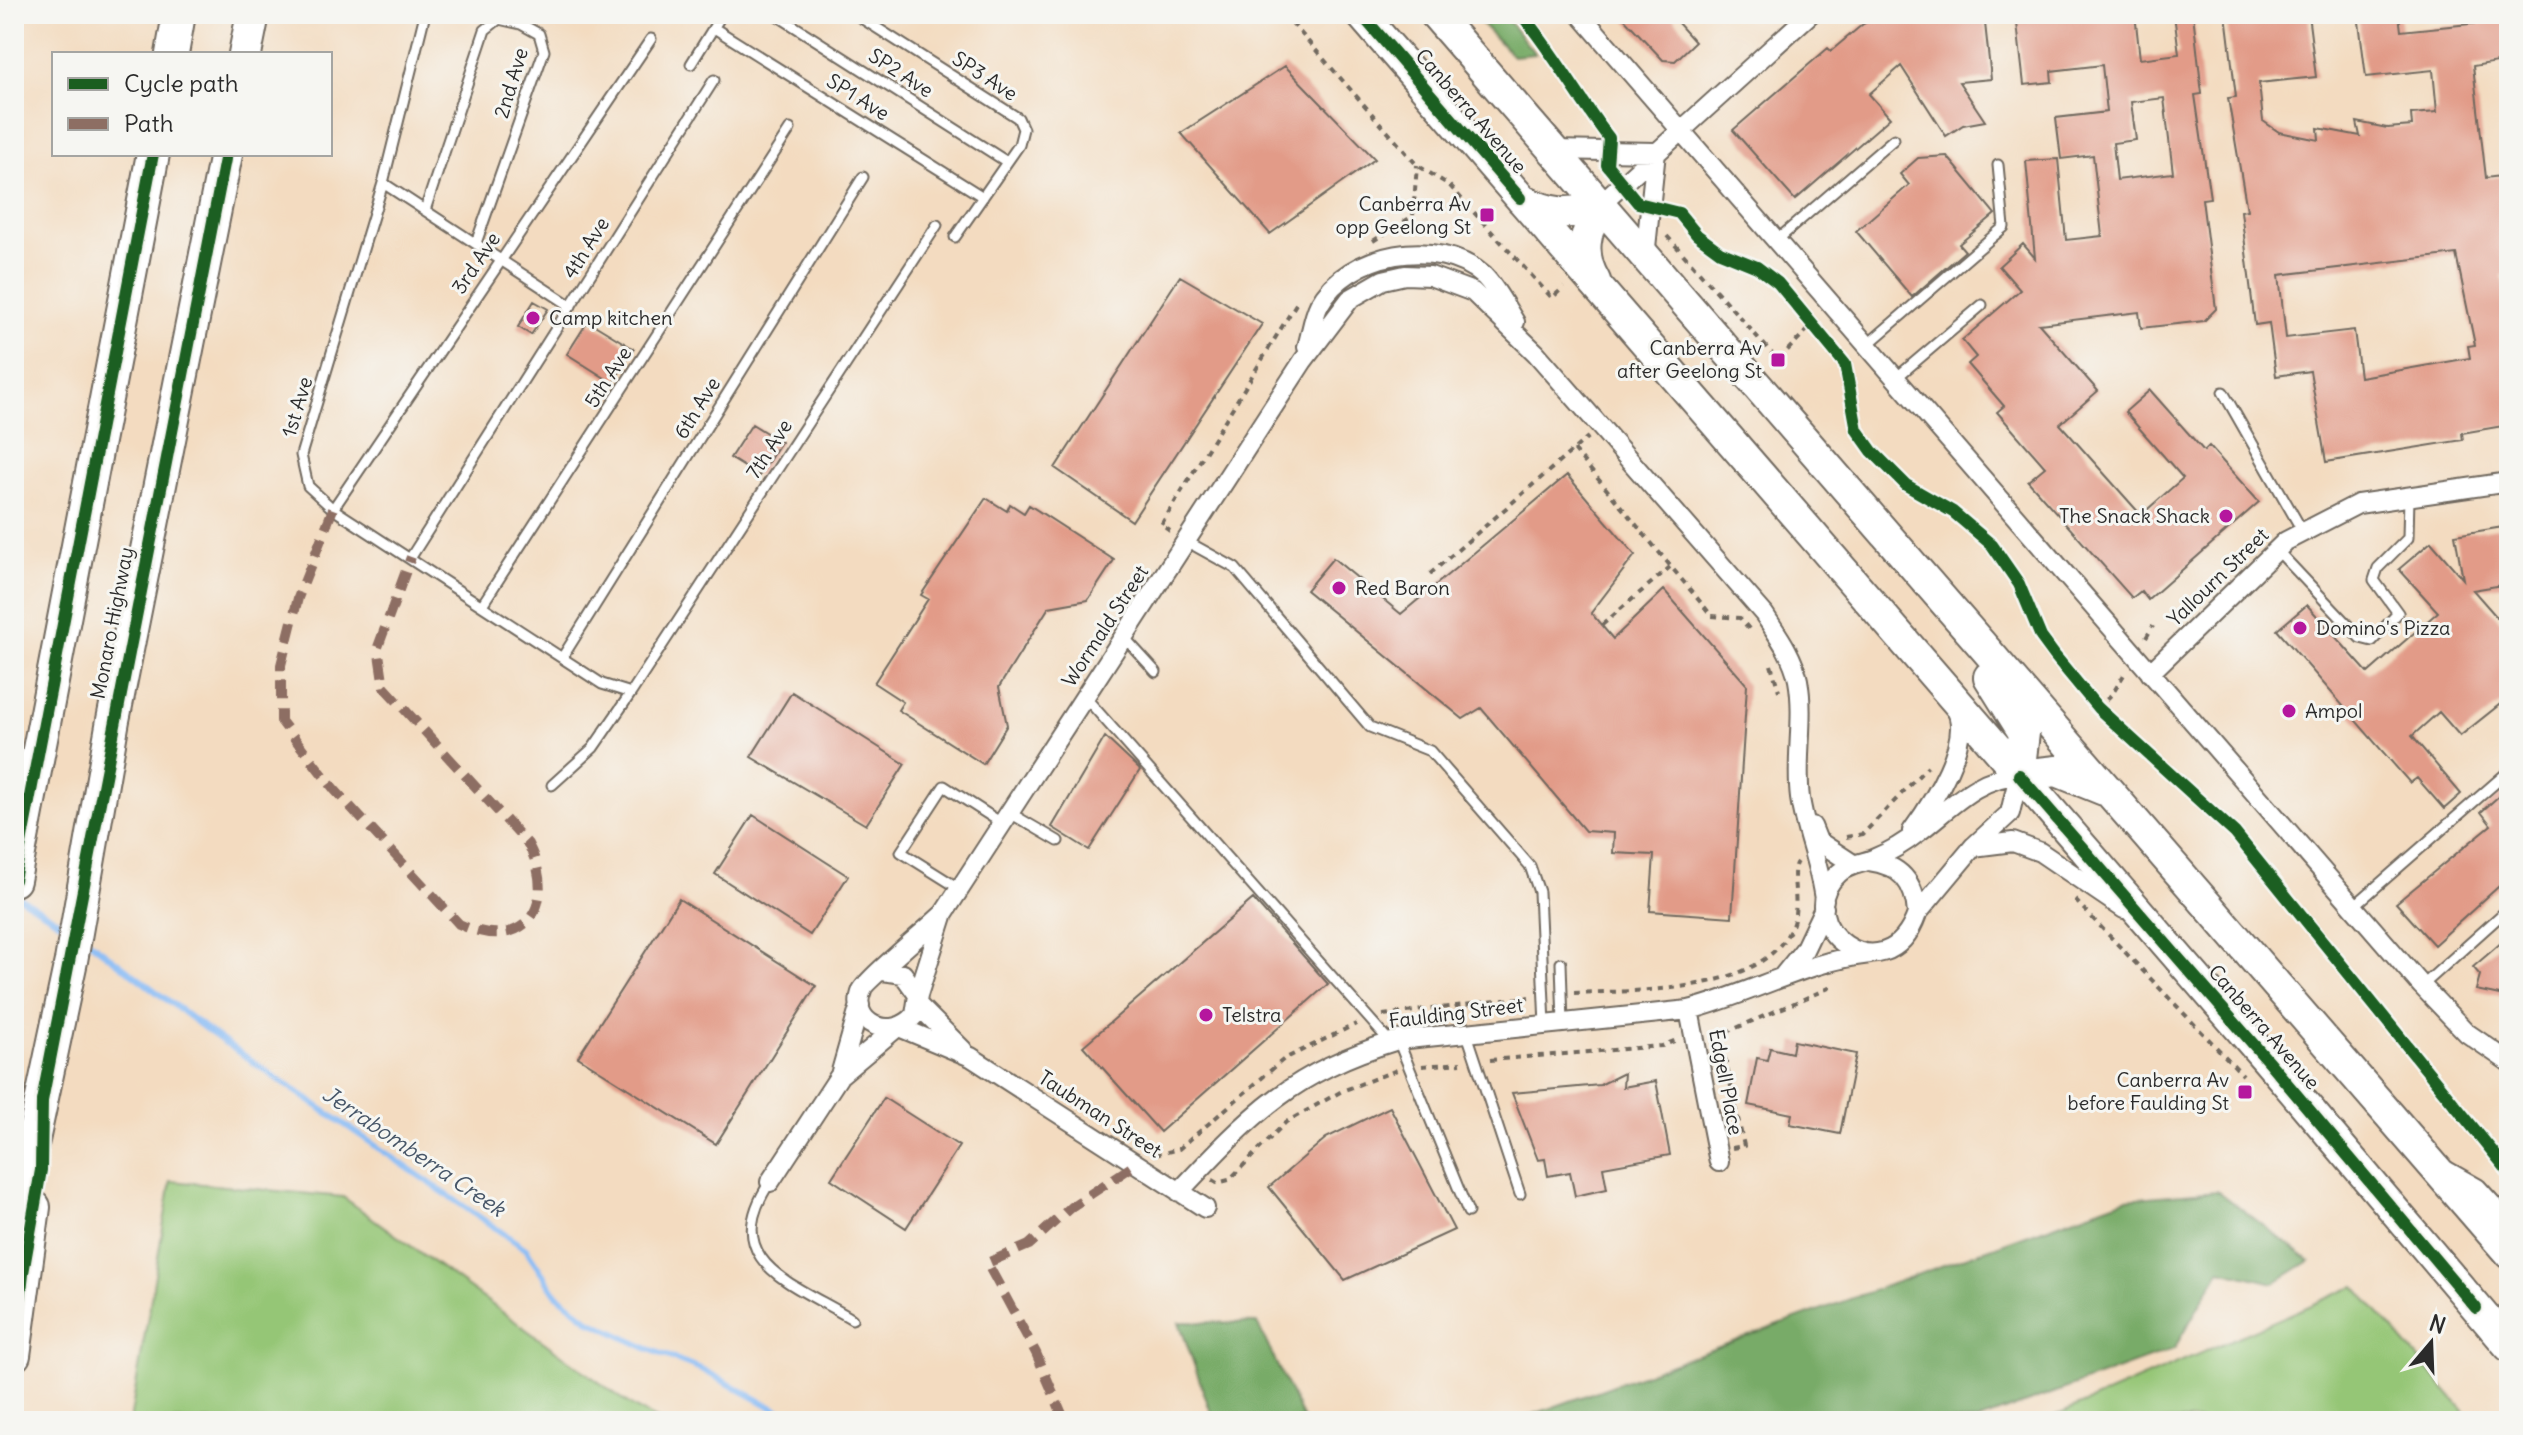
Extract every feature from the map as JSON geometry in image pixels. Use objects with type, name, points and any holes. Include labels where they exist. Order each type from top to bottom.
[{"type":"highway","points":[[172,52],[179,14]]},
{"type":"highway","name":"Canberra Avenue","points":[[1361,14],[2158,935],[2509,1346]]},
{"type":"highway","name":"Canberra Avenue","points":[[1435,14],[2437,1166],[2509,1253]]},
{"type":"highway","points":[[16,860],[153,156]]},
{"type":"highway","name":"Monaro Highway","points":[[14,1230],[71,961],[116,705],[226,156]]},
{"type":"highway","points":[[1520,198],[1547,213],[1571,215],[1599,205]]},
{"type":"highway","points":[[1599,205],[1585,232],[1585,253],[1587,267],[1605,298]]},
{"type":"highway","points":[[1928,581],[2024,733],[2019,775],[2057,771],[2115,796]]},
{"type":"highway","points":[[14,1355],[23,1273],[41,1170],[42,1101]]},
{"type":"highway","points":[[2476,1308],[2509,1324]]},
{"type":"street","points":[[1580,14],[2422,986],[2467,1033],[2509,1062]]},
{"type":"street","points":[[1599,205],[1810,14]]},
{"type":"street","points":[[1553,150],[1656,152]]},
{"type":"street","points":[[1644,257],[1656,206],[1656,152]]},
{"type":"street","name":"Wormald Street","points":[[770,1182],[840,1075],[863,985],[883,971],[944,913],[1303,361],[1350,299],[1383,280],[1405,275],[1453,282],[1473,292],[1536,353],[1764,614],[1785,646],[1797,680],[1796,761],[1801,801],[1821,876],[1824,904]]},
{"type":"street","name":"Yallourn Street","points":[[2150,673],[2277,550],[2303,532],[2358,504],[2509,482]]},
{"type":"street","points":[[1901,846],[1923,816],[1955,756],[1959,738],[1958,712],[1930,673]]},
{"type":"street","points":[[1783,976],[1804,950],[1829,885],[1839,872],[1901,846],[1983,783],[2001,775],[2019,775],[2010,813],[1973,847],[1917,914],[1901,942],[1888,951],[1870,954],[1840,943],[1830,930],[1824,904]]},
{"type":"street","name":"Wormald Street","points":[[1801,801],[1818,841],[1861,862]]},
{"type":"street","points":[[1973,847],[2013,842],[2040,852],[2066,867],[2158,935]]},
{"type":"street","points":[[1861,862],[1885,863],[1899,871],[1910,883],[1917,914]]},
{"type":"street","name":"Wormald Street","points":[[840,1075],[908,1022],[918,1000],[944,913]]},
{"type":"street","name":"Faulding Street","points":[[1179,1192],[1258,1111],[1288,1088],[1357,1052],[1394,1041],[1466,1031],[1689,1010],[1724,1001],[1820,963],[1870,954]]},
{"type":"street","points":[[883,971],[903,974],[918,1000]]},
{"type":"street","name":"Taubman Street","points":[[918,1000],[971,1057]]},
{"type":"street","points":[[860,1005],[875,1026],[897,1028]]},
{"type":"street","name":"Edgell Place","points":[[1689,1010],[1718,1157]]},
{"type":"street","name":"Taubman Street","points":[[897,1028],[971,1057],[1205,1208]]},
{"type":"street","points":[[2437,1166],[2477,1188],[2509,1223]]},
{"type":"lane","name":"1st Ave","points":[[425,14],[383,183],[301,455],[308,486],[333,509],[602,684],[631,693]]},
{"type":"lane","points":[[691,64],[722,14]]},
{"type":"lane","name":"SP2 Ave","points":[[775,14],[1007,162]]},
{"type":"lane","name":"SP3 Ave","points":[[855,14],[1018,118],[1023,129],[1019,145],[955,237]]},
{"type":"lane","name":"2nd Ave","points":[[425,210],[485,30],[499,19],[521,24],[539,34],[544,51],[476,243]]},
{"type":"lane","name":"SP1 Ave","points":[[714,28],[983,197]]},
{"type":"lane","name":"3rd Ave","points":[[333,509],[651,39]]},
{"type":"lane","name":"4th Ave","points":[[411,557],[714,80]]},
{"type":"lane","name":"5th Ave","points":[[482,605],[790,129]]},
{"type":"lane","points":[[1777,240],[1894,139]]},
{"type":"lane","points":[[1867,345],[2004,227],[1998,165]]},
{"type":"lane","name":"6th Ave","points":[[562,658],[863,177]]},
{"type":"lane","points":[[383,183],[571,306]]},
{"type":"lane","name":"7th Ave","points":[[552,785],[593,748],[631,693],[937,225]]},
{"type":"lane","points":[[1896,378],[1982,305]]},
{"type":"lane","points":[[2223,392],[2303,532]]},
{"type":"lane","points":[[2277,550],[2360,638],[2372,641],[2398,613],[2374,580],[2378,568],[2408,538],[2409,496]]},
{"type":"lane","points":[[1186,541],[1235,568],[1370,727],[1430,751],[1530,866],[1539,892],[1554,1025]]},
{"type":"lane","points":[[1124,637],[1156,672]]},
{"type":"lane","points":[[1085,697],[1394,1041],[1468,1212]]},
{"type":"lane","points":[[2353,907],[2509,771]]},
{"type":"lane","points":[[960,889],[901,852],[944,786],[1058,841]]},
{"type":"lane","points":[[2422,986],[2509,908]]},
{"type":"lane","points":[[1554,1025],[1561,963]]},
{"type":"lane","points":[[1466,1031],[1520,1194]]},
{"type":"lane","points":[[770,1182],[757,1202],[749,1228],[750,1241],[760,1258],[776,1273],[852,1319]]},
{"type":"path","points":[[1284,14],[1417,165],[1449,185],[1552,298],[1582,272]]},
{"type":"path","points":[[1362,247],[1413,216],[1417,165]]},
{"type":"path","points":[[1656,206],[1668,238],[1778,360],[1813,322]]},
{"type":"path","points":[[1186,541],[1161,525],[1301,296]]},
{"type":"path","points":[[1430,574],[1571,452]]},
{"type":"path","points":[[1602,625],[1670,567]]},
{"type":"path","points":[[2089,697],[2109,718]]},
{"type":"path","points":[[1826,846],[1863,834],[1945,748],[1955,756]]},
{"type":"path","points":[[2069,894],[2243,1075]]},
{"type":"path","points":[[1718,1157],[1744,1146],[1720,1035],[1829,988],[1820,963]]},
{"type":"green space","points":[[1472,14],[1503,14],[1535,54],[1513,56]]},
{"type":"green space","points":[[171,1181],[343,1197],[635,1408],[660,1421],[130,1421]]},
{"type":"green space","points":[[2218,1191],[2310,1261],[2274,1283],[2220,1270],[2174,1349],[1977,1421],[1515,1421],[2125,1199]]},
{"type":"green space","points":[[2355,1286],[2473,1421],[2044,1421]]},
{"type":"green space","points":[[1179,1322],[1257,1323],[1304,1421],[1214,1421]]},
{"type":"building","points":[[1620,14],[1670,14],[1695,42],[1675,61],[1663,60]]},
{"type":"building","points":[[1984,14],[1991,79],[1959,82],[1985,121],[1963,125],[1946,136],[1901,66],[1869,94],[1890,118],[1795,200],[1733,130],[1828,48],[1831,51],[1863,24],[1878,16]]},
{"type":"building","points":[[2016,14],[2135,14],[2140,59],[2179,54],[2174,14],[2193,14],[2202,94],[2195,95],[2210,198],[2202,199],[2216,309],[2204,321],[2141,328],[2139,312],[2039,324],[2098,391],[2060,424],[2141,515],[2183,478],[2125,412],[2150,390],[2204,451],[2209,446],[2259,502],[2148,600],[2141,591],[2132,598],[2028,481],[2045,467],[1997,412],[2004,406],[1968,364],[1976,357],[1962,340],[2020,290],[1999,266],[2023,244],[2035,258],[2026,161],[2058,159],[2066,240],[2102,236],[2093,155],[2061,159],[2056,118],[2107,112],[2102,65],[2051,71],[2052,82],[2024,85]],"holes":[[[2164,98],[2173,173],[2117,180],[2113,143],[2136,140],[2131,102]]]},
{"type":"building","points":[[2226,14],[2308,14],[2316,77],[2259,83],[2263,121],[2279,132],[2319,140],[2318,128],[2360,136],[2357,122],[2387,128],[2412,126],[2411,114],[2437,112],[2433,70],[2366,77],[2358,14],[2399,14],[2401,31],[2489,22],[2488,14],[2509,14],[2509,60],[2473,66],[2486,178],[2509,175],[2509,274],[2502,275],[2509,316],[2509,425],[2462,433],[2463,440],[2326,462],[2310,371],[2276,376],[2269,323],[2255,325],[2241,211],[2247,210],[2228,98],[2236,97]],"holes":[[[2456,254],[2475,345],[2468,346],[2470,358],[2360,377],[2354,330],[2286,338],[2279,275]]]},
{"type":"building","points":[[1285,66],[1375,159],[1270,234],[1181,133]]},
{"type":"building","points":[[1947,156],[1995,214],[1959,244],[1965,251],[1912,297],[1856,231],[1909,185],[1900,174],[1918,158]]},
{"type":"building","points":[[1180,276],[1262,324],[1132,521],[1055,468]]},
{"type":"building","name":"Camp kitchen","points":[[534,301],[548,309],[531,335],[518,327]]},
{"type":"building","points":[[588,321],[634,349],[613,383],[567,354]]},
{"type":"building","points":[[752,424],[781,442],[759,476],[730,458]]},
{"type":"building","points":[[1567,475],[1635,555],[1591,613],[1613,639],[1664,590],[1747,685],[1732,917],[1650,911],[1654,855],[1613,853],[1614,833],[1585,831],[1481,708],[1463,719],[1306,590],[1333,558],[1401,614]]},
{"type":"building","points":[[986,498],[1007,511],[1010,504],[1024,513],[1029,505],[1114,560],[1088,600],[1049,607],[999,687],[1007,725],[983,764],[898,710],[903,702],[874,683],[928,599],[921,595]]},
{"type":"building","points":[[2509,526],[2509,584],[2473,590],[2509,631],[2509,697],[2460,736],[2439,712],[2412,736],[2461,794],[2444,809],[2417,778],[2410,783],[2277,630],[2307,605],[2368,673],[2438,612],[2399,569],[2431,542],[2463,579],[2455,535]]},
{"type":"building","points":[[792,692],[905,764],[866,825],[751,757]]},
{"type":"building","points":[[1105,737],[1140,770],[1089,850],[1052,827]]},
{"type":"building","points":[[2509,787],[2509,877],[2434,945],[2396,903],[2491,825],[2481,812]]},
{"type":"building","points":[[753,815],[848,876],[810,935],[715,874]]},
{"type":"building","points":[[679,899],[816,986],[716,1144],[578,1057]]},
{"type":"building","name":"Telstra","points":[[1253,899],[1328,984],[1160,1132],[1083,1046]]},
{"type":"building","points":[[2509,936],[2509,997],[2476,990],[2480,975],[2473,967]]},
{"type":"building","points":[[1794,1041],[1856,1054],[1840,1134],[1790,1124],[1792,1114],[1748,1105],[1757,1058],[1767,1060],[1770,1048],[1792,1053]]},
{"type":"building","points":[[1624,1073],[1623,1087],[1656,1081],[1670,1155],[1603,1167],[1607,1189],[1575,1196],[1570,1172],[1548,1176],[1545,1159],[1538,1160],[1512,1093],[1600,1085]]},
{"type":"building","points":[[884,1098],[959,1146],[906,1228],[831,1179]]},
{"type":"building","points":[[1390,1107],[1454,1230],[1345,1280],[1269,1187],[1326,1138]]},
{"type":"waterway","name":"Jerrabomberra Creek","points":[[14,894],[65,925]]},
{"type":"waterway","name":"Jerrabomberra Creek","points":[[85,938],[211,1033],[526,1249],[556,1294],[590,1321],[646,1348],[701,1369],[798,1421]]},
{"type":"marked path","points":[[333,509],[298,598],[281,665],[281,721],[334,789],[459,924],[482,932],[502,933],[518,928],[530,918],[537,904],[540,886],[537,866],[528,844],[384,687],[378,647],[411,557]]},
{"type":"marked path","points":[[1065,1421],[1036,1353],[987,1263],[1029,1245],[1071,1207],[1136,1164]]},
{"type":"cycle path","points":[[1361,14],[1520,198]]},
{"type":"cycle path","points":[[1521,14],[1609,138],[1607,165],[1638,203],[1679,213],[1697,235],[1720,252],[1757,267],[1778,283],[1845,364],[1857,430],[1872,451],[1906,485],[1953,512],[1992,545],[2019,584],[2041,637],[2055,656],[2098,708],[2235,833],[2509,1172]]},
{"type":"cycle path","points":[[14,880],[153,156]]},
{"type":"cycle path","points":[[14,1355],[23,1273],[41,1170],[42,1101],[226,156]]},
{"type":"cycle path","points":[[2019,775],[2268,1061],[2476,1308]]},
{"type":"place","name":"Canberra Av opp Geelong St","points":[[1487,215]]},
{"type":"place","name":"Camp kitchen","points":[[533,318]]},
{"type":"place","name":"Canberra Av after Geelong St","points":[[1778,360]]},
{"type":"place","name":"The Snack Shack","points":[[2226,516]]},
{"type":"place","name":"Red Baron","points":[[1339,588]]},
{"type":"place","name":"Domino's Pizza","points":[[2300,628]]},
{"type":"place","name":"Ampol","points":[[2289,711]]},
{"type":"place","name":"Telstra","points":[[1206,1015]]},
{"type":"place","name":"Canberra Av before Faulding St","points":[[2245,1092]]}]
